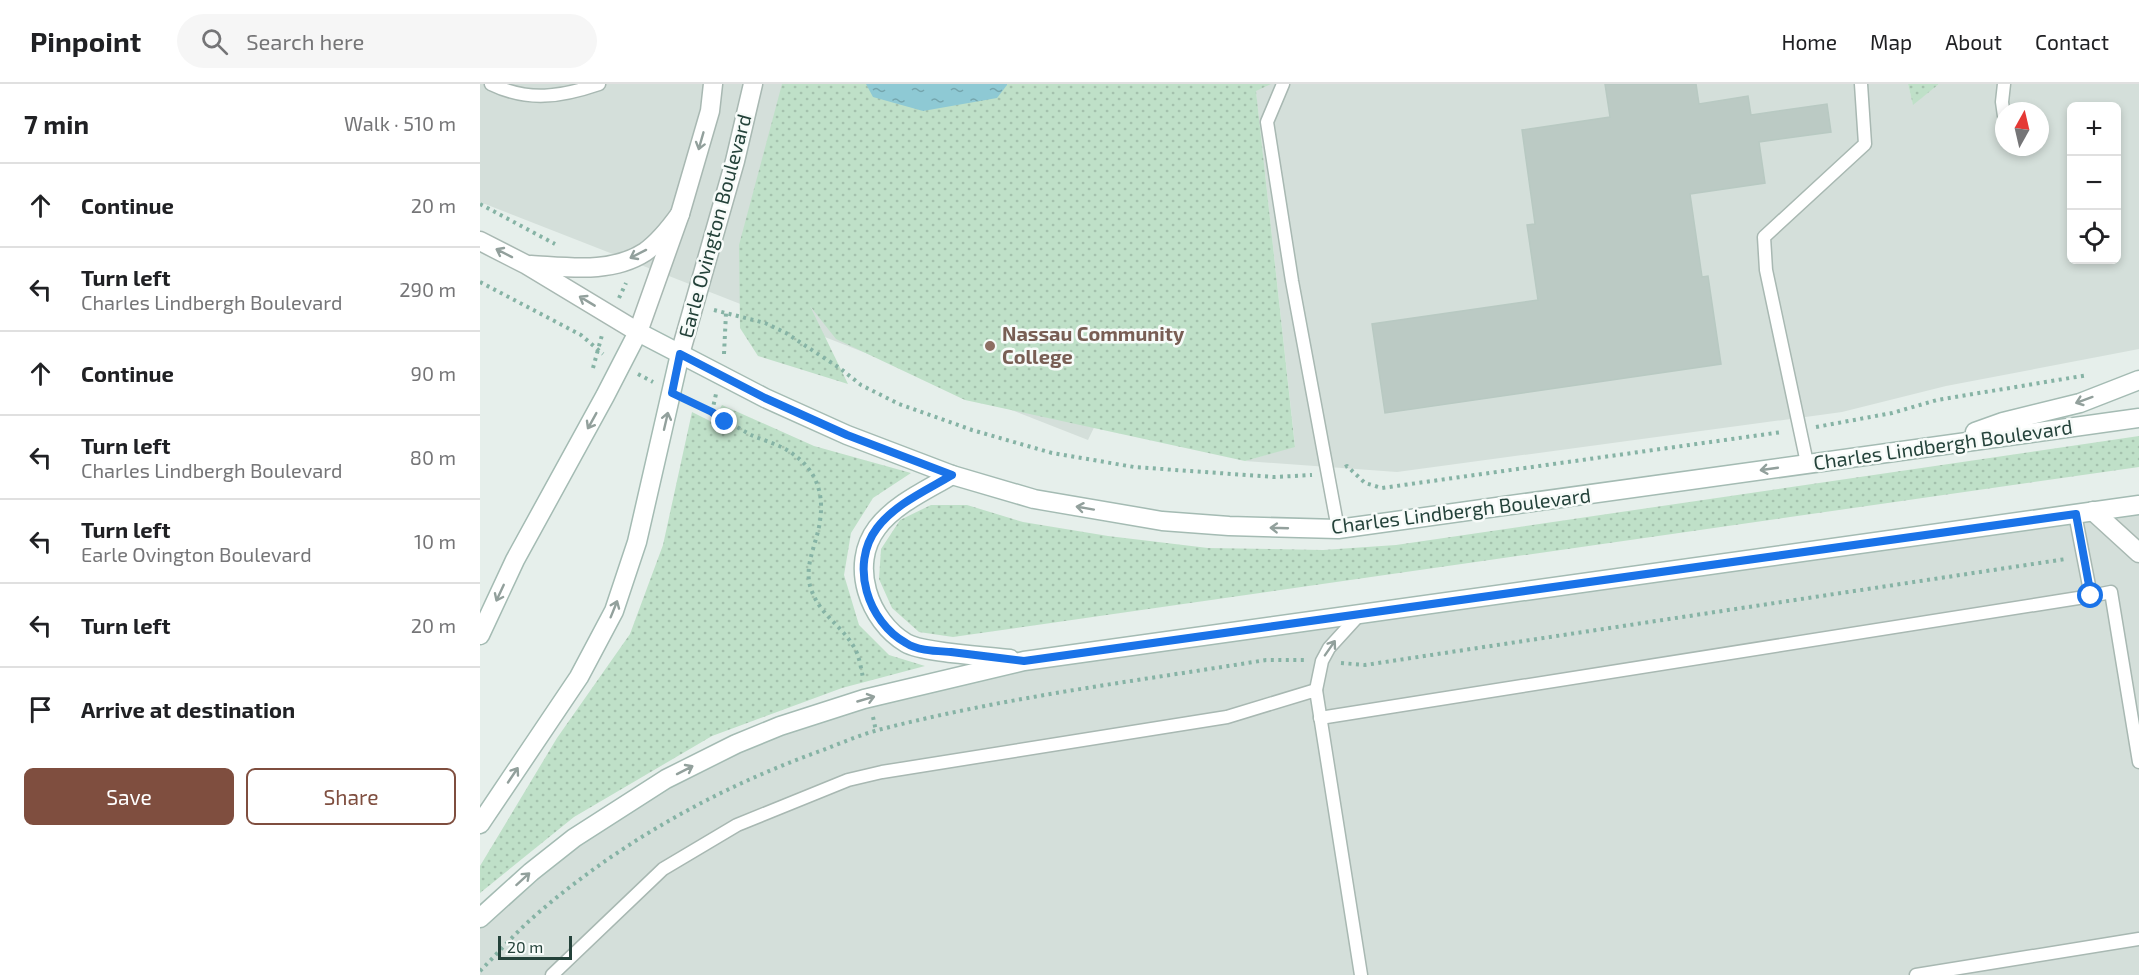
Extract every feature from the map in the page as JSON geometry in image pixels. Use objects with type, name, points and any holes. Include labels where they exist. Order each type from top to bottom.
[{"type":"main road","name":"Earle Ovington Boulevard","points":[[480,635],[515,560],[638,332],[680,214],[710,111],[712,84]]},
{"type":"main road","name":"Earle Ovington Boulevard","points":[[480,824],[579,677],[614,612],[637,542],[680,354],[735,161],[753,84]]},
{"type":"main road","points":[[527,265],[587,268],[616,264],[644,252],[664,236],[680,214]]},
{"type":"main road","name":"Charles Lindbergh Boulevard","points":[[480,241],[527,265],[638,332],[765,398],[847,435],[952,475],[1034,499],[1162,521],[1229,526],[1338,529],[2139,418]]},
{"type":"main road","points":[[1938,445],[2003,422],[2080,403],[2139,380]]},
{"type":"main road","points":[[952,475],[896,510],[877,528],[867,549],[863,573],[868,596],[882,624],[907,644],[927,649],[1024,661]]},
{"type":"main road","points":[[480,918],[531,872],[574,838],[666,779],[736,744],[780,726],[864,699],[1024,661],[2139,505]]},
{"type":"main road","points":[[2085,513],[2139,553]]},
{"type":"lane","points":[[491,84],[533,97],[574,93],[599,84]]},
{"type":"lane","points":[[1283,84],[1267,122],[1292,281],[1338,529]]},
{"type":"lane","points":[[1807,464],[1766,270],[1764,237],[1864,144],[1861,84]]},
{"type":"lane","points":[[2002,102],[2004,84]]},
{"type":"lane","points":[[2085,513],[2083,557],[2091,596]]},
{"type":"lane","points":[[1320,718],[2111,592],[2139,762]]},
{"type":"lane","points":[[1360,614],[1329,648],[1322,661],[1316,690],[1361,975]]},
{"type":"lane","points":[[552,975],[657,873],[738,825],[848,780],[1227,717],[1316,690]]},
{"type":"lane","points":[[1916,975],[2139,939]]},
{"type":"path","points":[[480,204],[561,248]]},
{"type":"path","points":[[480,282],[581,335],[598,351],[672,393],[792,453],[817,480],[822,505],[820,525],[808,569],[811,588],[817,604],[826,617],[855,648],[864,680]]},
{"type":"path","points":[[620,295],[626,283]]},
{"type":"path","points":[[716,310],[765,323],[802,342],[861,385],[899,404],[983,434],[1052,453],[1134,467],[1274,477],[1295,476]]},
{"type":"path","points":[[1340,469],[1347,466],[1365,483],[1382,488],[1882,416],[1947,398],[2097,373]]},
{"type":"path","points":[[1343,663],[1376,664],[2083,557]]},
{"type":"path","points":[[480,971],[537,914],[672,817],[739,783],[793,761],[876,731],[988,706],[1266,660],[1292,659]]},
{"type":"shaded area","points":[[480,84],[1908,84],[1913,104],[1939,84],[2139,84],[2139,349],[1946,386],[1842,412],[1397,472],[1245,461],[1295,446],[1256,92],[1088,440],[480,202]]},
{"type":"shaded area","points":[[2139,513],[2139,975],[480,975],[480,925],[549,863],[647,796],[746,744],[862,703],[1029,664]]},
{"type":"green space","name":"Nassau Community College","points":[[782,84],[1271,84],[1256,91],[1295,447],[1245,461],[965,400],[836,339],[810,306],[848,384],[758,356],[740,328],[739,245]]},
{"type":"green space","points":[[1908,84],[1939,84],[1913,105]]},
{"type":"green space","points":[[722,405],[814,446],[911,473],[873,498],[851,533],[844,575],[859,625],[889,655],[925,666],[842,688],[712,736],[574,817],[480,893],[480,866],[557,738],[630,634],[663,545],[692,412],[712,422]]},
{"type":"green space","points":[[2139,436],[2139,467],[953,637],[919,632],[892,608],[879,579],[881,549],[900,520],[931,505],[967,505],[1023,522],[1108,536],[1208,548],[1323,550],[1396,545]]},
{"type":"water","points":[[866,84],[1007,85],[997,98],[923,111],[873,97]]},
{"type":"building","points":[[1605,84],[1696,84],[1699,104],[1748,96],[1751,115],[1827,104],[1831,132],[1759,142],[1765,183],[1690,194],[1702,277],[1708,276],[1721,364],[1385,413],[1372,324],[1538,300],[1527,225],[1535,224],[1522,130],[1610,117]]},
{"type":"place","name":"Nassau Community College","points":[[990,346]]},
{"type":"route","points":[[725,422],[712,412],[672,393],[680,354],[765,398],[847,435],[952,475],[896,510],[877,528],[867,549],[863,573],[868,596],[882,624],[907,644],[927,649],[1024,661],[2076,514],[2091,596]]}]
